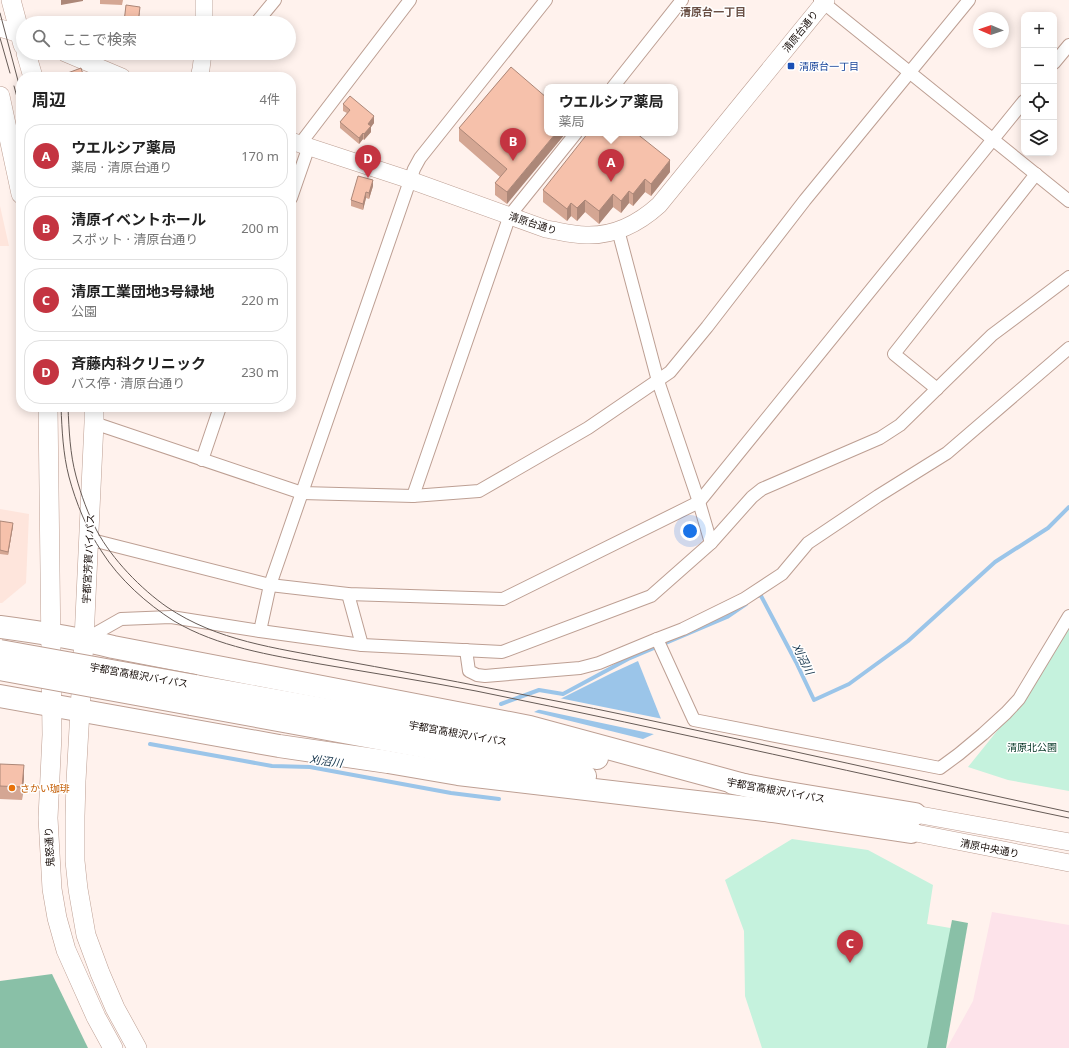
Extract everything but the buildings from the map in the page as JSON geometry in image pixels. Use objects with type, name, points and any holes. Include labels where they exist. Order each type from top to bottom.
[{"type":"highway","points":[[0,627],[84,640],[128,650],[530,727],[748,786]]},
{"type":"highway","name":"宇都宮高根沢バイパス","points":[[0,650],[193,695],[774,811],[913,823]]},
{"type":"highway","name":"宇都宮高根沢バイパス","points":[[0,669],[193,695],[748,786],[782,792],[913,823]]},
{"type":"highway","points":[[0,696],[279,746],[458,774],[774,811]]},
{"type":"main road","points":[[11,0],[16,17]]},
{"type":"main road","points":[[28,60],[32,72]]},
{"type":"main road","points":[[0,96],[16,171]]},
{"type":"main road","points":[[48,412],[51,634]]},
{"type":"main road","name":"宇都宮芳賀バイパス","points":[[80,711],[94,415]]},
{"type":"main road","name":"鬼怒通り","points":[[51,634],[52,746],[48,818],[52,890],[57,918],[66,950],[96,1017],[113,1048]]},
{"type":"main road","points":[[80,711],[75,816],[75,861],[78,889],[86,935],[100,973],[115,1008],[137,1048]]},
{"type":"street","points":[[204,0],[204,16]]},
{"type":"street","points":[[262,16],[275,0]]},
{"type":"street","points":[[296,168],[300,144],[410,0]]},
{"type":"street","points":[[260,631],[270,585],[414,169],[420,158],[546,0]]},
{"type":"street","points":[[615,84],[682,0]]},
{"type":"street","points":[[94,415],[202,460],[302,493],[413,496],[479,491],[588,428],[670,372],[707,327],[805,200],[968,0]]},
{"type":"street","points":[[823,1],[1069,201]]},
{"type":"street","name":"清原台通り","points":[[300,144],[410,180],[546,228],[585,235],[602,234],[618,230],[648,216],[659,206],[823,1]]},
{"type":"street","points":[[0,28],[16,35]]},
{"type":"street","points":[[1057,59],[1069,45]]},
{"type":"street","points":[[82,60],[110,72]]},
{"type":"street","points":[[200,72],[202,60]]},
{"type":"street","points":[[88,539],[270,585],[348,594],[504,599],[699,502],[1021,105]]},
{"type":"street","points":[[413,496],[510,216],[574,136]]},
{"type":"street","points":[[937,389],[894,354],[1036,174]]},
{"type":"street","points":[[618,230],[658,380],[699,502],[711,543]]},
{"type":"street","points":[[84,640],[121,619],[171,617],[362,645],[502,652],[651,596],[711,543],[752,497],[762,489],[880,438],[900,425],[992,335],[1069,277]]},
{"type":"street","points":[[466,650],[469,671],[477,675],[485,676],[580,668],[659,644],[683,629],[744,599],[782,574],[808,543],[878,496],[947,454],[1069,348]]},
{"type":"street","points":[[202,460],[218,412]]},
{"type":"street","points":[[348,594],[362,645]]},
{"type":"street","points":[[659,644],[694,720],[940,768],[983,734],[1019,699],[1069,616]]},
{"type":"street","name":"清原中央通り","points":[[913,823],[1069,842]]},
{"type":"street","name":"清原中央通り","points":[[913,823],[1069,863]]},
{"type":"shaded area","points":[[0,206],[9,246],[0,246]]},
{"type":"shaded area","points":[[0,509],[29,514],[26,583],[2,603],[0,603]]},
{"type":"shaded area","points":[[992,912],[1069,925],[1069,1048],[947,1048],[973,1001]]},
{"type":"green space","name":"清原北公園","points":[[1069,623],[1069,791],[1008,780],[968,767],[1022,700]]},
{"type":"green space","points":[[792,839],[868,850],[933,885],[927,924],[962,930],[940,1048],[762,1048],[745,996],[744,931],[725,880]]},
{"type":"green space","points":[[952,920],[968,923],[946,1048],[927,1048]]},
{"type":"green space","points":[[52,974],[88,1048],[0,1048],[0,981]]},
{"type":"water","points":[[638,661],[665,729],[643,739],[534,712],[612,673]]},
{"type":"pier","points":[[559,698],[663,719],[667,730],[658,735],[536,709]]},
{"type":"waterway","name":"刈沼川","points":[[758,596],[760,594],[796,662],[814,700],[849,684],[908,641],[995,562],[1048,528],[1069,507]]},
{"type":"waterway","name":"刈沼川","points":[[501,704],[539,690],[563,694],[628,659],[727,617],[746,604]]},
{"type":"waterway","name":"刈沼川","points":[[150,744],[272,766],[310,767],[451,793],[499,799]]},
{"type":"tram line","points":[[0,13],[16,73]]},
{"type":"tram line","points":[[0,38],[10,73]]},
{"type":"tram line","points":[[14,86],[16,93]]},
{"type":"tram line","points":[[61,412],[64,451],[69,477],[82,516],[97,544],[117,572],[144,599],[174,621],[208,637],[226,644],[263,653],[476,691],[1069,818]]},
{"type":"tram line","points":[[68,412],[71,451],[76,476],[82,497],[103,542],[128,573],[157,600],[186,619],[206,628],[247,642],[269,647],[609,712],[1069,812]]},
{"type":"place","name":"清原台一丁目","points":[[791,66]]},
{"type":"place","name":"清原イベントホール","points":[[513,161]]},
{"type":"place","name":"斉藤内科クリニック","points":[[368,178]]},
{"type":"place","name":"ウエルシア薬局","points":[[611,182]]},
{"type":"place","name":"さかい珈琲","points":[[12,788]]},
{"type":"place","name":"清原工業団地3号緑地","points":[[850,963]]},
{"type":"district","name":"清原台一丁目","points":[[713,12]]}]
